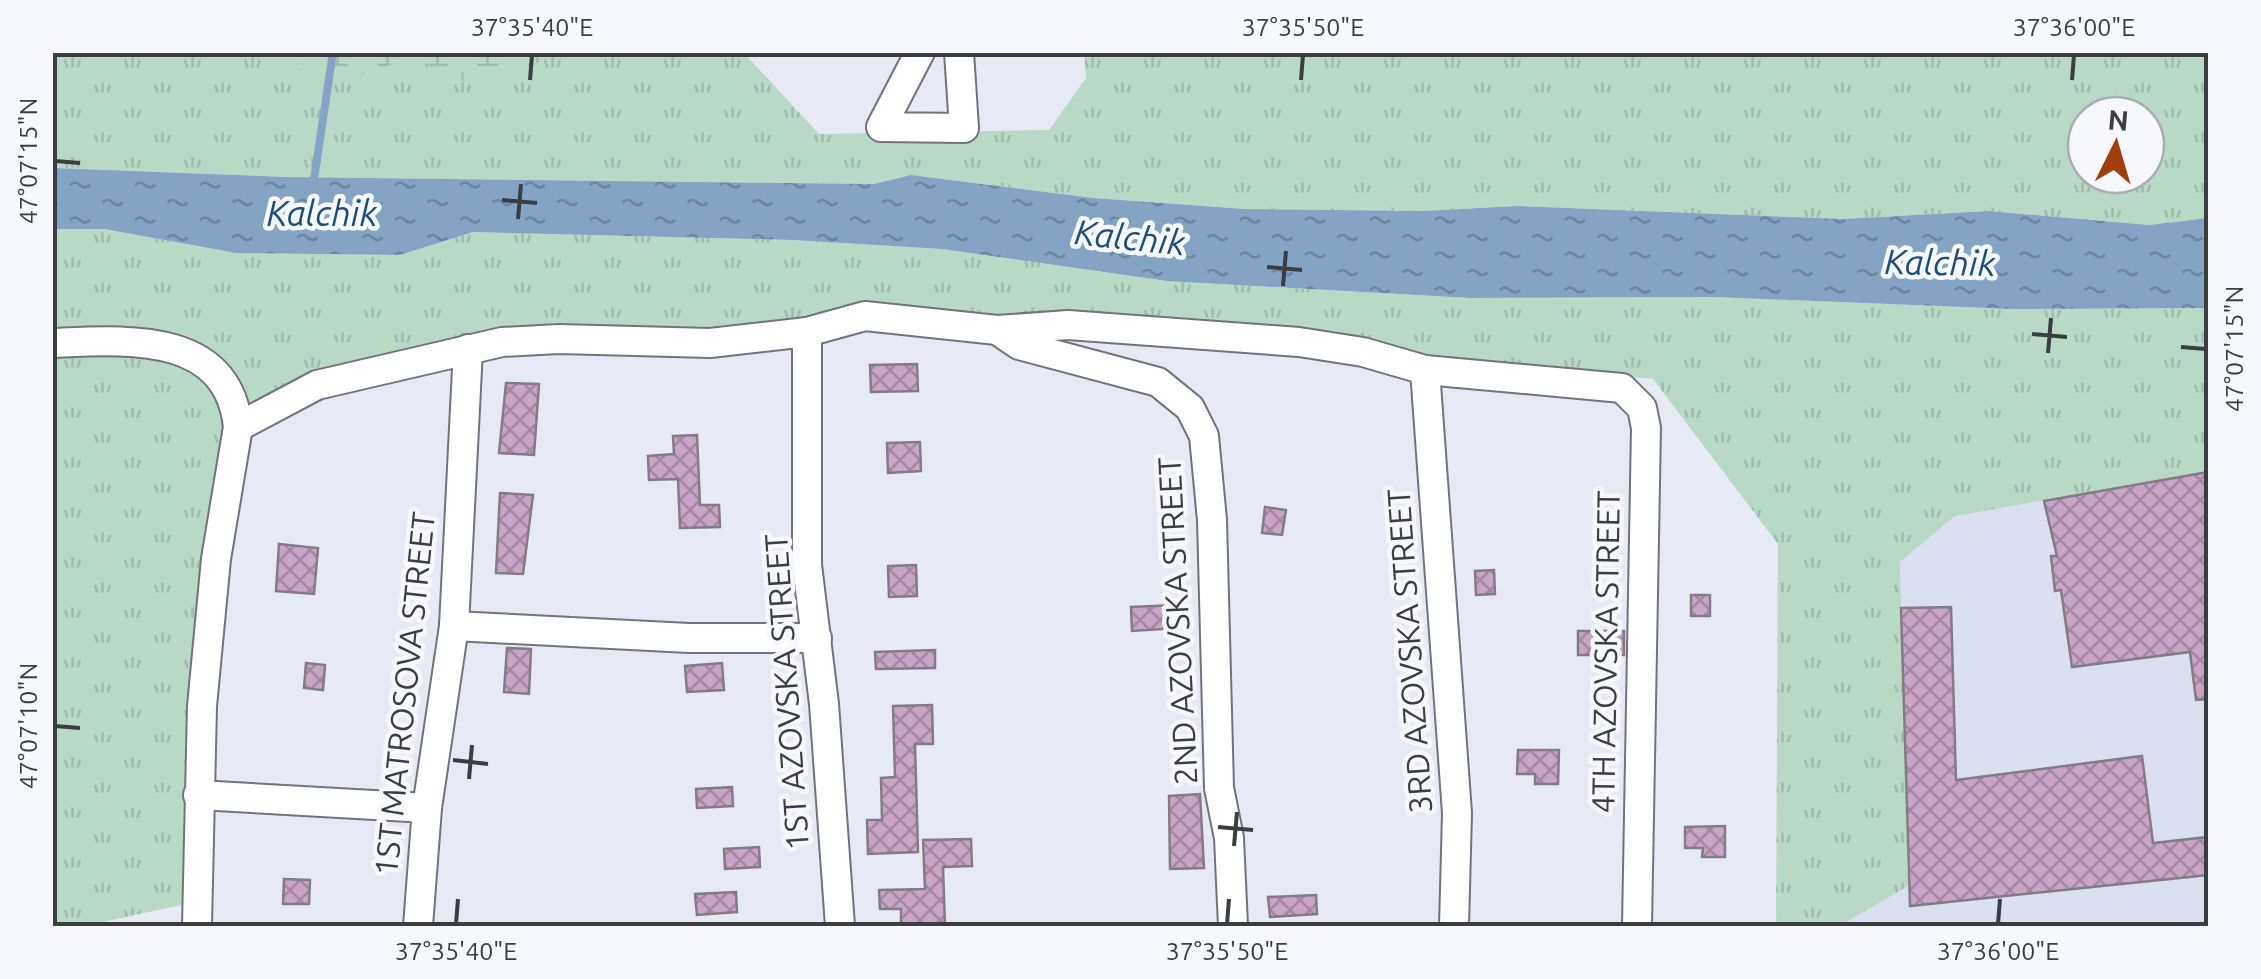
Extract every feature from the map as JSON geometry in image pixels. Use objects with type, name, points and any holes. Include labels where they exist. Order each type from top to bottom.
[{"type":"street","points":[[920,52],[881,127],[964,128],[959,52]]},
{"type":"street","points":[[238,427],[300,391],[468,349],[559,338],[710,343],[808,332],[866,316],[997,330],[1068,324],[1299,342],[1363,352],[1425,370]]},
{"type":"street","name":"2ND AZOVSKA STREET","points":[[997,330],[1019,345],[1158,382],[1190,408],[1204,436],[1212,520],[1220,788],[1229,838],[1233,926]]},
{"type":"street","name":"1ST AZOVSKA STREET","points":[[808,332],[807,565],[817,638],[840,926]]},
{"type":"street","points":[[52,344],[136,340],[191,355],[230,395],[238,427],[212,592],[198,794],[197,926]]},
{"type":"street","name":"1ST MATROSOVA STREET","points":[[418,926],[428,808],[454,626],[468,349]]},
{"type":"street","name":"4TH AZOVSKA STREET","points":[[1425,370],[1622,388],[1642,408],[1646,428],[1637,926]]},
{"type":"street","name":"3RD AZOVSKA STREET","points":[[1425,370],[1457,813],[1454,926]]},
{"type":"street","points":[[454,626],[688,638],[817,638]]},
{"type":"street","points":[[198,794],[428,808]]},
{"type":"shaded area","points":[[2208,472],[2208,926],[1839,926],[1908,885],[1900,562],[1955,516]]},
{"type":"green space","points":[[53,53],[744,53],[819,134],[1049,130],[1086,78],[1084,53],[2208,53],[2208,218],[2149,225],[1989,211],[1844,219],[1517,206],[1423,211],[1245,209],[1094,198],[911,175],[874,184],[287,177],[53,168]]},
{"type":"green space","points":[[291,53],[558,53],[533,65],[462,81],[423,62],[393,64],[348,78],[297,65]]},
{"type":"green space","points":[[53,229],[104,229],[236,253],[400,255],[473,232],[793,240],[942,249],[1167,281],[1470,298],[1713,297],[2012,309],[2208,308],[2208,472],[1955,516],[1900,562],[1908,886],[1839,926],[1776,926],[1778,544],[1653,379],[1434,361],[1364,338],[1085,314],[1036,330],[915,307],[864,305],[825,316],[716,329],[475,336],[330,368],[301,381],[241,428],[195,902],[84,926],[53,926]]},
{"type":"water","name":"Kalchik","points":[[53,168],[287,177],[874,184],[911,175],[1094,198],[1245,209],[1423,211],[1517,206],[1843,219],[1989,211],[2149,225],[2208,218],[2208,308],[2012,309],[1713,297],[1470,298],[1167,281],[942,249],[793,240],[473,232],[400,255],[236,253],[104,229],[53,229]]},
{"type":"building","points":[[917,364],[918,391],[871,392],[870,365]]},
{"type":"building","points":[[506,383],[539,384],[534,455],[499,453]]},
{"type":"building","points":[[697,435],[700,505],[719,505],[720,527],[680,528],[678,479],[649,480],[648,456],[674,454],[673,436]]},
{"type":"building","points":[[920,442],[921,471],[888,473],[887,443]]},
{"type":"building","points":[[2208,472],[2208,699],[2196,700],[2190,652],[2072,667],[2061,590],[2055,591],[2051,556],[2057,556],[2044,501]]},
{"type":"building","points":[[500,493],[533,495],[523,574],[496,573]]},
{"type":"building","points":[[1265,507],[1286,510],[1282,535],[1262,533]]},
{"type":"building","points":[[279,544],[318,548],[314,594],[276,591]]},
{"type":"building","points":[[916,565],[917,596],[889,597],[888,566]]},
{"type":"building","points":[[1494,570],[1495,594],[1476,595],[1475,571]]},
{"type":"building","points":[[1691,595],[1710,595],[1710,616],[1691,616]]},
{"type":"building","points":[[1177,605],[1178,628],[1132,631],[1131,607]]},
{"type":"building","points":[[1951,607],[1956,780],[2142,756],[2153,843],[2208,837],[2208,875],[1910,906],[1901,608]]},
{"type":"building","points":[[1578,631],[1624,631],[1624,655],[1578,655]]},
{"type":"building","points":[[507,648],[531,649],[529,694],[504,692]]},
{"type":"building","points":[[935,650],[935,668],[876,669],[875,652]]},
{"type":"building","points":[[306,663],[325,665],[323,690],[304,688]]},
{"type":"building","points":[[722,663],[724,690],[687,692],[685,666]]},
{"type":"building","points":[[932,705],[933,744],[915,744],[918,852],[868,854],[867,820],[882,820],[881,778],[895,777],[893,706]]},
{"type":"building","points":[[1518,750],[1559,750],[1558,784],[1535,784],[1535,774],[1517,774]]},
{"type":"building","points":[[732,787],[733,806],[697,808],[696,789]]},
{"type":"building","points":[[1200,794],[1204,868],[1170,869],[1169,796]]},
{"type":"building","points":[[1725,826],[1725,857],[1702,857],[1703,848],[1685,848],[1685,827]]},
{"type":"building","points":[[971,839],[972,866],[943,867],[945,926],[901,926],[901,909],[880,909],[879,890],[925,889],[923,840]]},
{"type":"building","points":[[759,847],[760,867],[725,869],[724,849]]},
{"type":"building","points":[[284,879],[310,880],[309,904],[283,904]]},
{"type":"building","points":[[736,892],[737,912],[697,915],[695,894]]},
{"type":"building","points":[[1316,895],[1317,914],[1270,917],[1268,897]]},
{"type":"waterway","name":"Kalchik","points":[[313,186],[333,52]]}]
